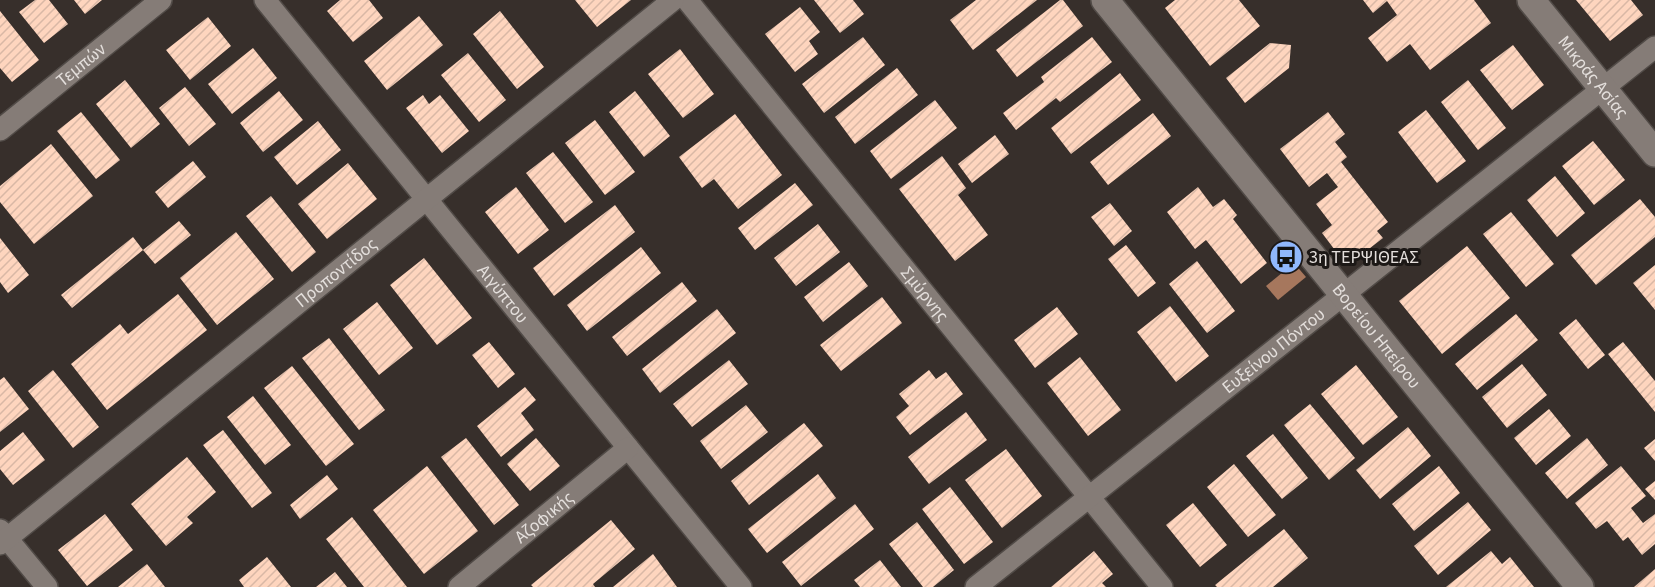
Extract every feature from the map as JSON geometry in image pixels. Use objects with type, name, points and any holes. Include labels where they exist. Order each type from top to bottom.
[{"type":"street","name":"Τεμπών","points":[[0,130],[162,0]]},
{"type":"street","name":"Αιγύπτου","points":[[265,0],[741,587]]},
{"type":"street","name":"Προποντίδος","points":[[2,538],[427,200],[673,0]]},
{"type":"street","name":"Σμύρνης","points":[[687,0],[1162,587]]},
{"type":"street","name":"Βορείου Ηπείρου","points":[[1105,0],[1580,587]]},
{"type":"street","name":"Μικράς Ασίας","points":[[1531,0],[1655,153]]},
{"type":"street","name":"Ευξείνου Πόντου","points":[[976,587],[1342,293],[1655,47]]},
{"type":"street","name":"Αζοφικής","points":[[459,587],[628,448]]},
{"type":"street","points":[[2,538],[47,587]]},
{"type":"shaded area","points":[[1294,263],[1306,277],[1278,300],[1266,286]]},
{"type":"building","points":[[35,0],[49,0],[68,24],[44,43],[19,12]]},
{"type":"building","points":[[74,0],[102,0],[85,14]]},
{"type":"building","points":[[340,0],[369,0],[383,18],[353,42],[327,11]]},
{"type":"building","points":[[575,0],[631,0],[597,27]]},
{"type":"building","points":[[814,0],[853,0],[864,14],[840,33]]},
{"type":"building","points":[[976,0],[1037,0],[973,50],[950,20]]},
{"type":"building","points":[[1063,0],[1083,26],[1017,77],[996,50]]},
{"type":"building","points":[[1175,0],[1239,0],[1260,26],[1210,66],[1165,8]]},
{"type":"building","points":[[1363,0],[1474,0],[1491,23],[1430,70],[1410,44],[1387,62],[1368,38],[1397,15],[1387,1],[1373,13]]},
{"type":"building","points":[[1576,0],[1631,0],[1643,15],[1610,41]]},
{"type":"building","points":[[800,7],[820,32],[809,41],[818,54],[795,72],[765,34]]},
{"type":"building","points":[[0,11],[39,60],[12,82],[0,68]]},
{"type":"building","points":[[500,11],[544,67],[517,89],[473,34]]},
{"type":"building","points":[[419,16],[443,45],[387,90],[364,61]]},
{"type":"building","points":[[208,17],[231,46],[190,80],[166,50]]},
{"type":"building","points":[[863,37],[885,65],[824,113],[802,84]]},
{"type":"building","points":[[1092,37],[1112,62],[1060,102],[1056,98],[1016,130],[1003,113],[1044,82],[1041,77]]},
{"type":"building","points":[[1270,43],[1291,45],[1289,68],[1245,103],[1226,78]]},
{"type":"building","points":[[1513,45],[1544,85],[1512,110],[1480,70]]},
{"type":"building","points":[[253,48],[277,78],[232,114],[208,84]]},
{"type":"building","points":[[680,49],[714,94],[683,118],[648,74]]},
{"type":"building","points":[[468,53],[506,100],[479,122],[441,75]]},
{"type":"building","points":[[897,68],[918,95],[855,144],[835,117]]},
{"type":"building","points":[[1120,73],[1141,100],[1071,154],[1051,128]]},
{"type":"building","points":[[125,80],[160,124],[131,148],[96,104]]},
{"type":"building","points":[[1468,80],[1506,128],[1478,150],[1441,102]]},
{"type":"building","points":[[185,87],[216,124],[189,146],[159,108]]},
{"type":"building","points":[[279,91],[303,120],[263,152],[240,123]]},
{"type":"building","points":[[635,91],[670,136],[644,157],[609,112]]},
{"type":"building","points":[[423,95],[429,104],[440,95],[469,131],[442,153],[406,108]]},
{"type":"building","points":[[935,100],[957,128],[891,179],[870,151]]},
{"type":"building","points":[[1426,110],[1466,161],[1437,183],[1398,132]]},
{"type":"building","points":[[81,112],[120,160],[96,179],[57,131]]},
{"type":"building","points":[[1328,112],[1345,134],[1335,142],[1347,157],[1341,162],[1388,222],[1377,231],[1383,238],[1347,266],[1322,233],[1332,225],[1316,204],[1338,187],[1327,173],[1309,187],[1280,149]]},
{"type":"building","points":[[1153,113],[1171,136],[1108,185],[1090,162]]},
{"type":"building","points":[[735,114],[782,175],[738,209],[714,179],[702,188],[679,157]]},
{"type":"building","points":[[595,120],[635,172],[605,195],[565,143]]},
{"type":"building","points":[[318,121],[341,150],[297,185],[274,157]]},
{"type":"building","points":[[995,135],[1009,154],[972,183],[958,164]]},
{"type":"building","points":[[1593,141],[1625,180],[1594,205],[1562,166]]},
{"type":"building","points":[[51,144],[93,196],[34,244],[0,202],[0,186]]},
{"type":"building","points":[[553,152],[593,202],[565,223],[526,173]]},
{"type":"building","points":[[942,156],[966,188],[958,195],[988,235],[955,261],[899,189]]},
{"type":"building","points":[[193,161],[206,177],[168,208],[155,192]]},
{"type":"building","points":[[348,163],[377,199],[327,239],[298,204]]},
{"type":"building","points":[[1555,176],[1585,213],[1557,237],[1527,200]]},
{"type":"building","points":[[795,183],[813,205],[755,250],[738,228]]},
{"type":"building","points":[[516,187],[549,230],[518,254],[485,212]]},
{"type":"building","points":[[1198,187],[1213,207],[1224,199],[1237,215],[1233,219],[1267,263],[1241,284],[1206,240],[1195,249],[1167,212]]},
{"type":"building","points":[[271,196],[316,252],[292,272],[246,216]]},
{"type":"building","points":[[1640,199],[1655,217],[1655,237],[1596,285],[1571,255]]},
{"type":"building","points":[[1110,203],[1132,231],[1114,246],[1091,217]]},
{"type":"building","points":[[615,205],[635,232],[554,296],[533,268]]},
{"type":"building","points":[[1511,212],[1554,264],[1526,287],[1483,234]]},
{"type":"building","points":[[179,221],[191,235],[155,264],[143,250]]},
{"type":"building","points":[[818,224],[840,252],[796,286],[774,258]]},
{"type":"building","points":[[236,232],[274,279],[217,325],[180,278]]},
{"type":"building","points":[[133,237],[143,250],[72,308],[61,295]]},
{"type":"building","points":[[0,238],[29,275],[8,293],[0,282]]},
{"type":"building","points":[[1126,245],[1156,283],[1138,297],[1108,259]]},
{"type":"building","points":[[1467,246],[1510,298],[1442,354],[1399,301]]},
{"type":"building","points":[[641,247],[661,273],[587,331],[567,305]]},
{"type":"building","points":[[424,258],[472,318],[437,345],[390,285]]},
{"type":"building","points":[[1197,261],[1235,311],[1207,333],[1169,284]]},
{"type":"building","points":[[849,262],[868,286],[823,322],[804,297]]},
{"type":"building","points":[[1655,265],[1655,310],[1633,283]]},
{"type":"building","points":[[682,282],[697,301],[627,356],[612,337]]},
{"type":"building","points":[[178,294],[207,330],[107,410],[71,364],[120,324],[128,334]]},
{"type":"building","points":[[882,297],[902,323],[841,371],[820,345]]},
{"type":"building","points":[[377,302],[413,348],[379,375],[343,329]]},
{"type":"building","points":[[1170,306],[1209,356],[1176,382],[1137,332]]},
{"type":"building","points":[[1057,307],[1078,334],[1035,368],[1014,340]]},
{"type":"building","points":[[717,309],[736,333],[660,393],[642,369]]},
{"type":"building","points":[[1516,314],[1538,340],[1477,390],[1455,364]]},
{"type":"building","points":[[1576,319],[1605,355],[1588,369],[1559,333]]},
{"type":"building","points":[[329,338],[385,410],[359,430],[302,358]]},
{"type":"building","points":[[489,342],[515,374],[498,388],[472,355]]},
{"type":"building","points":[[1623,342],[1655,381],[1655,412],[1608,354]]},
{"type":"building","points":[[1080,357],[1121,410],[1088,436],[1047,383]]},
{"type":"building","points":[[729,360],[748,384],[692,427],[673,404]]},
{"type":"building","points":[[1522,364],[1547,395],[1507,428],[1482,397]]},
{"type":"building","points":[[1356,365],[1398,417],[1363,445],[1321,394]]},
{"type":"building","points":[[292,366],[354,444],[326,466],[264,388]]},
{"type":"building","points":[[53,370],[99,427],[73,448],[28,391]]},
{"type":"building","points":[[929,370],[936,379],[946,372],[963,394],[910,435],[896,417],[909,406],[899,394]]},
{"type":"building","points":[[4,377],[29,409],[0,432],[0,380]]},
{"type":"building","points":[[525,387],[536,400],[521,413],[534,430],[501,457],[477,426]]},
{"type":"building","points":[[253,396],[291,445],[265,465],[227,417]]},
{"type":"building","points":[[1310,404],[1355,458],[1329,480],[1284,425]]},
{"type":"building","points":[[746,405],[768,432],[721,469],[700,441]]},
{"type":"building","points":[[1549,409],[1571,436],[1536,465],[1514,438]]},
{"type":"building","points":[[966,412],[987,440],[929,484],[908,457]]},
{"type":"building","points":[[804,423],[823,446],[749,505],[731,481]]},
{"type":"building","points":[[1408,427],[1431,456],[1380,499],[1356,470]]},
{"type":"building","points":[[223,430],[272,493],[252,508],[203,445]]},
{"type":"building","points":[[23,432],[45,460],[13,485],[0,469],[0,451]]},
{"type":"building","points":[[1273,434],[1308,478],[1282,499],[1246,456]]},
{"type":"building","points":[[466,438],[519,505],[494,525],[441,457]]},
{"type":"building","points":[[536,438],[560,466],[530,491],[507,464]]},
{"type":"building","points":[[1587,438],[1608,465],[1567,499],[1545,473]]},
{"type":"building","points":[[1655,439],[1655,461],[1644,448]]},
{"type":"building","points":[[1006,449],[1042,496],[1002,528],[965,480]]},
{"type":"building","points":[[187,457],[216,492],[187,517],[193,523],[166,546],[131,504]]},
{"type":"building","points":[[1234,464],[1276,515],[1248,537],[1207,487]]},
{"type":"building","points":[[427,466],[478,531],[424,574],[373,510]]},
{"type":"building","points":[[1439,466],[1460,493],[1414,531],[1392,504]]},
{"type":"building","points":[[1621,466],[1646,496],[1631,508],[1643,523],[1655,514],[1655,544],[1642,555],[1628,537],[1623,541],[1607,521],[1596,529],[1575,503]]},
{"type":"building","points":[[818,474],[836,498],[767,553],[748,529]]},
{"type":"building","points":[[327,475],[338,489],[300,519],[290,505]]},
{"type":"building","points":[[1655,481],[1655,500],[1645,489]]},
{"type":"building","points":[[950,487],[993,542],[964,564],[922,509]]},
{"type":"building","points":[[1468,502],[1491,530],[1438,575],[1414,546]]},
{"type":"building","points":[[1193,503],[1227,545],[1200,567],[1166,525]]},
{"type":"building","points":[[855,504],[874,529],[801,586],[782,562]]},
{"type":"building","points":[[105,514],[133,550],[87,586],[58,550]]},
{"type":"building","points":[[352,517],[407,587],[364,587],[326,539]]},
{"type":"building","points":[[611,520],[635,549],[593,584],[595,587],[533,587],[531,585]]},
{"type":"building","points":[[917,522],[954,570],[933,587],[923,587],[889,544]]},
{"type":"building","points":[[1284,529],[1308,558],[1273,587],[1217,587],[1215,585]]},
{"type":"building","points":[[1094,551],[1113,574],[1102,583],[1106,587],[1051,587]]},
{"type":"building","points":[[1491,551],[1502,564],[1510,557],[1534,587],[1446,587]]},
{"type":"building","points":[[653,554],[677,587],[613,587]]},
{"type":"building","points":[[267,557],[291,587],[244,587],[239,580]]},
{"type":"building","points":[[880,560],[901,587],[860,587],[854,580]]},
{"type":"building","points":[[147,564],[165,587],[118,587]]},
{"type":"building","points":[[1655,569],[1655,587],[1634,587]]},
{"type":"building","points":[[335,572],[347,587],[316,587]]},
{"type":"place","name":"3η ΤΕΡΨΙΘΕΑΣ","points":[[1286,257]]}]
